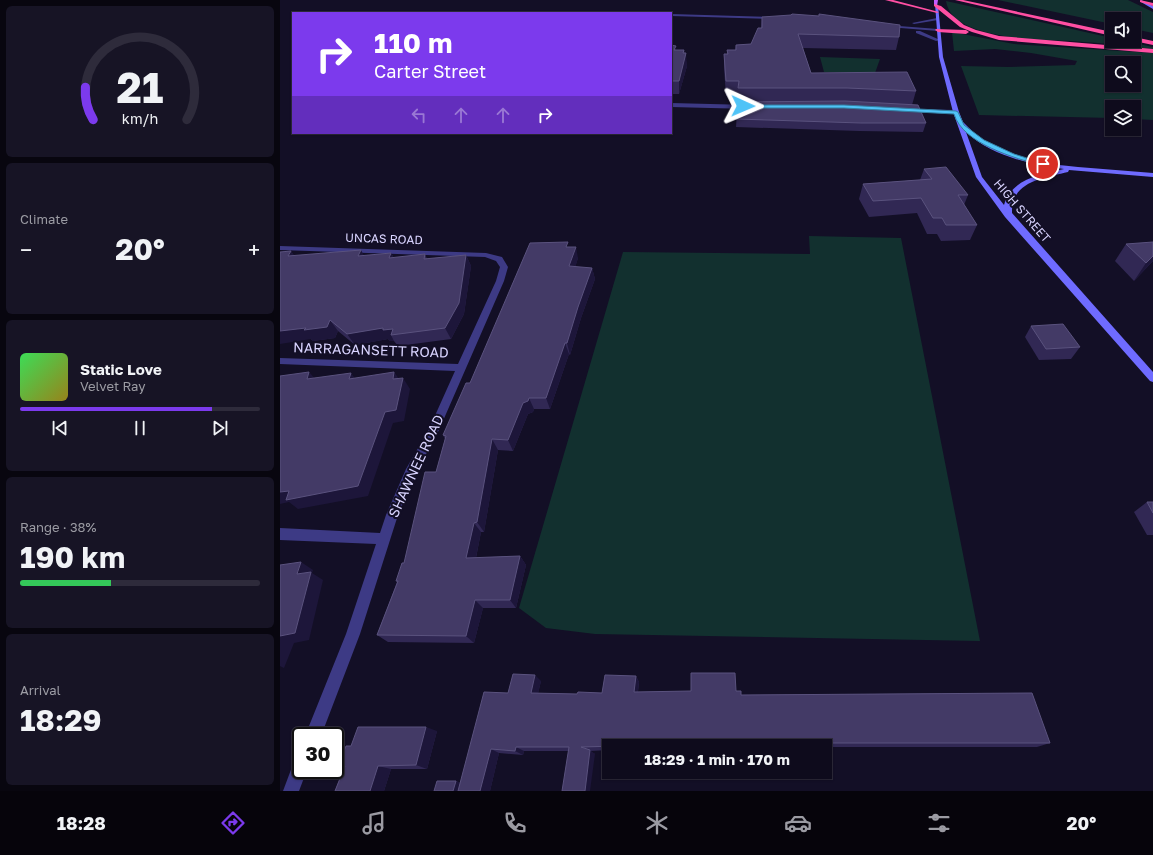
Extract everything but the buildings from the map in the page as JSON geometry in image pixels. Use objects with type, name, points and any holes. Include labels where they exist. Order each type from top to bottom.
[{"type":"highway","points":[[887,0],[937,12]]},
{"type":"highway","points":[[957,0],[1105,32]]},
{"type":"highway","points":[[983,0],[1105,26]]},
{"type":"highway","points":[[1140,1],[1153,6]]},
{"type":"highway","points":[[936,2],[958,25],[982,34]]},
{"type":"highway","points":[[938,30],[982,34],[1021,40],[1153,51]]},
{"type":"highway","points":[[1141,34],[1153,37]]},
{"type":"highway","points":[[1141,40],[1153,43]]},
{"type":"main road","name":"HIGH STREET","points":[[936,2],[938,40],[942,64],[959,122],[983,185],[1153,378]]},
{"type":"main road","points":[[959,122],[976,138],[1004,152],[1043,164],[1080,170],[1153,175]]},
{"type":"main road","points":[[1008,215],[1007,204],[1009,198],[1017,188],[1039,176],[1080,170]]},
{"type":"street","points":[[672,15],[777,18]]},
{"type":"street","points":[[937,19],[910,24],[880,24],[920,32],[938,40]]},
{"type":"street","points":[[894,27],[938,30]]},
{"type":"street","points":[[672,105],[757,107]]},
{"type":"street","points":[[901,109],[956,112]]},
{"type":"street","name":"UNCAS ROAD","points":[[280,248],[486,255]]},
{"type":"street","name":"SHAWNEE ROAD","points":[[317,727],[353,634],[384,539],[403,488],[434,430],[500,281],[504,267],[499,259],[486,255]]},
{"type":"street","name":"NARRAGANSETT ROAD","points":[[280,360],[462,368]]},
{"type":"street","points":[[280,534],[384,539]]},
{"type":"street","points":[[291,791],[296,779]]},
{"type":"green space","points":[[998,0],[1128,0],[1153,12],[1153,33],[1141,30],[1141,12],[1105,12],[1105,23]]},
{"type":"green space","points":[[946,1],[1105,36],[1105,44],[1028,39],[984,32],[966,25],[952,15]]},
{"type":"green space","points":[[952,32],[1014,44],[1153,53],[1153,120],[1141,119],[1141,100],[1105,100],[1105,118],[979,115],[961,66],[1009,67],[1075,65],[1077,61],[1031,53],[995,49],[954,51]]},
{"type":"green space","points":[[1141,44],[1153,47],[1153,49],[1141,48]]},
{"type":"green space","points":[[820,57],[880,59],[875,73],[824,72]]},
{"type":"green space","points":[[809,236],[901,238],[980,641],[595,634],[546,628],[519,608],[623,252],[810,254]]},
{"type":"route","points":[[743,106],[844,106],[956,112],[962,126],[982,142],[1020,158],[1043,164]]}]
